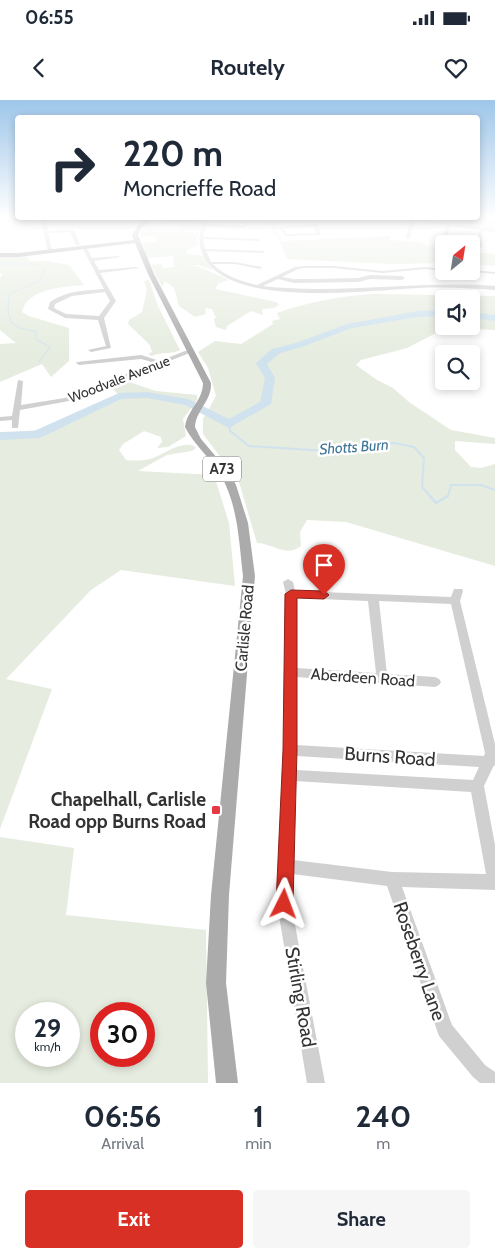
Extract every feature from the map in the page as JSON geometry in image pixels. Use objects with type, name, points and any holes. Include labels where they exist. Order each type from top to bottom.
[{"type":"main road","name":"Carlisle Road","points":[[146,263],[207,383],[206,397],[192,417],[190,427],[193,435],[219,466],[230,484],[243,528],[249,576],[220,895],[216,983],[227,1083]]},
{"type":"street","points":[[91,350],[109,347],[101,318],[112,301],[93,263]]},
{"type":"street","points":[[210,263],[216,270],[230,278],[259,286],[312,291],[431,286],[495,288]]},
{"type":"street","points":[[231,263],[260,268]]},
{"type":"street","points":[[247,270],[253,267]]},
{"type":"street","points":[[259,286],[276,277],[288,274],[297,268],[333,267],[372,271],[435,269]]},
{"type":"street","points":[[98,272],[137,268]]},
{"type":"street","points":[[370,278],[372,271]]},
{"type":"street","points":[[480,272],[495,273]]},
{"type":"street","points":[[276,277],[286,280],[308,281],[370,278],[394,280],[402,278]]},
{"type":"street","points":[[101,318],[59,314],[52,309],[52,303],[56,299],[68,296],[108,290]]},
{"type":"street","name":"Woodvale Avenue","points":[[17,408],[67,400],[190,351]]},
{"type":"street","points":[[79,363],[141,357],[162,363]]},
{"type":"street","points":[[0,419],[15,422],[20,381]]},
{"type":"street","name":"Stirling Road","points":[[316,1083],[284,904],[290,750],[290,588],[373,597]]},
{"type":"street","points":[[286,866],[392,879],[495,882],[477,786],[482,773],[490,762],[491,753],[456,596],[373,597],[382,678]]},
{"type":"street","name":"Aberdeen Road","points":[[291,672],[435,682]]},
{"type":"street","name":"Burns Road","points":[[290,750],[490,762]]},
{"type":"street","name":"Burns Road","points":[[289,775],[477,786]]},
{"type":"street","name":"Roseberry Lane","points":[[392,879],[444,1030],[479,1071],[495,1083]]},
{"type":"shaded area","points":[[0,263],[58,263],[69,265],[84,285],[47,290],[31,298],[25,304],[22,312],[29,316],[69,328],[69,361],[51,377],[42,364],[0,382],[0,344],[16,343],[0,330],[0,278],[3,274],[0,273]]},
{"type":"shaded area","points":[[174,263],[208,263],[213,270],[198,265],[189,266],[200,267],[229,280],[219,283],[215,289],[276,302],[279,305],[274,308],[262,309],[263,315],[251,311],[227,326],[226,330],[216,327],[214,319],[216,318],[212,309],[205,308],[206,314],[195,317],[179,306],[174,288],[165,281],[162,287],[151,265],[161,264],[163,268],[174,267]]},
{"type":"shaded area","points":[[368,263],[435,263],[392,264]]},
{"type":"shaded area","points":[[480,263],[495,263],[495,266],[480,265]]},
{"type":"shaded area","points":[[149,280],[158,306],[180,350],[152,356],[148,354],[152,352],[150,345],[128,324],[129,320],[142,312],[147,290],[144,281]]},
{"type":"shaded area","points":[[374,294],[435,295],[435,334],[407,348],[361,360],[356,365],[377,380],[393,388],[409,402],[451,430],[495,438],[495,444],[455,441],[455,450],[471,467],[481,468],[495,464],[495,566],[346,522],[307,520],[300,532],[301,546],[290,551],[257,543],[239,482],[203,434],[203,419],[216,396],[208,368],[198,352],[215,341],[241,344],[273,324],[272,321],[280,319],[277,313],[337,298]]},
{"type":"shaded area","points":[[480,296],[495,296],[495,330],[480,329]]},
{"type":"shaded area","points":[[123,380],[156,391],[197,395],[197,400],[183,419],[186,436],[168,447],[157,448],[162,442],[161,437],[144,431],[123,444],[119,450],[126,460],[136,461],[153,458],[184,445],[196,448],[192,451],[167,455],[138,471],[214,475],[229,523],[235,586],[121,570],[91,590],[6,679],[52,689],[0,829],[0,433],[39,430],[118,394],[109,386]]},
{"type":"shaded area","points":[[0,837],[74,848],[66,915],[206,930],[208,1083],[0,1083]]},
{"type":"waterway","points":[[0,264],[38,264],[44,269],[41,280],[9,294],[8,311],[11,322],[20,328],[37,332],[35,339],[50,347],[39,362]]},
{"type":"waterway","points":[[0,436],[36,435],[119,396],[147,395],[188,402],[229,424],[265,404],[270,378],[261,363],[276,351],[299,345],[350,326],[418,314],[435,313]]},
{"type":"waterway","points":[[480,316],[495,318]]},
{"type":"waterway","name":"Shotts Burn","points":[[229,424],[230,431],[249,446],[327,451],[395,443],[414,447],[424,458],[422,487],[431,497]]},
{"type":"waterway","name":"Shotts Burn","points":[[448,496],[451,485],[481,485],[495,490]]},
{"type":"waterway","name":"Shotts Burn","points":[[430,496],[436,503],[448,496]]},
{"type":"place","name":"Chapelhall, Carlisle Road opp Burns Road","points":[[216,810]]},
{"type":"route","points":[[284,904],[290,750],[291,594],[324,595]]}]
